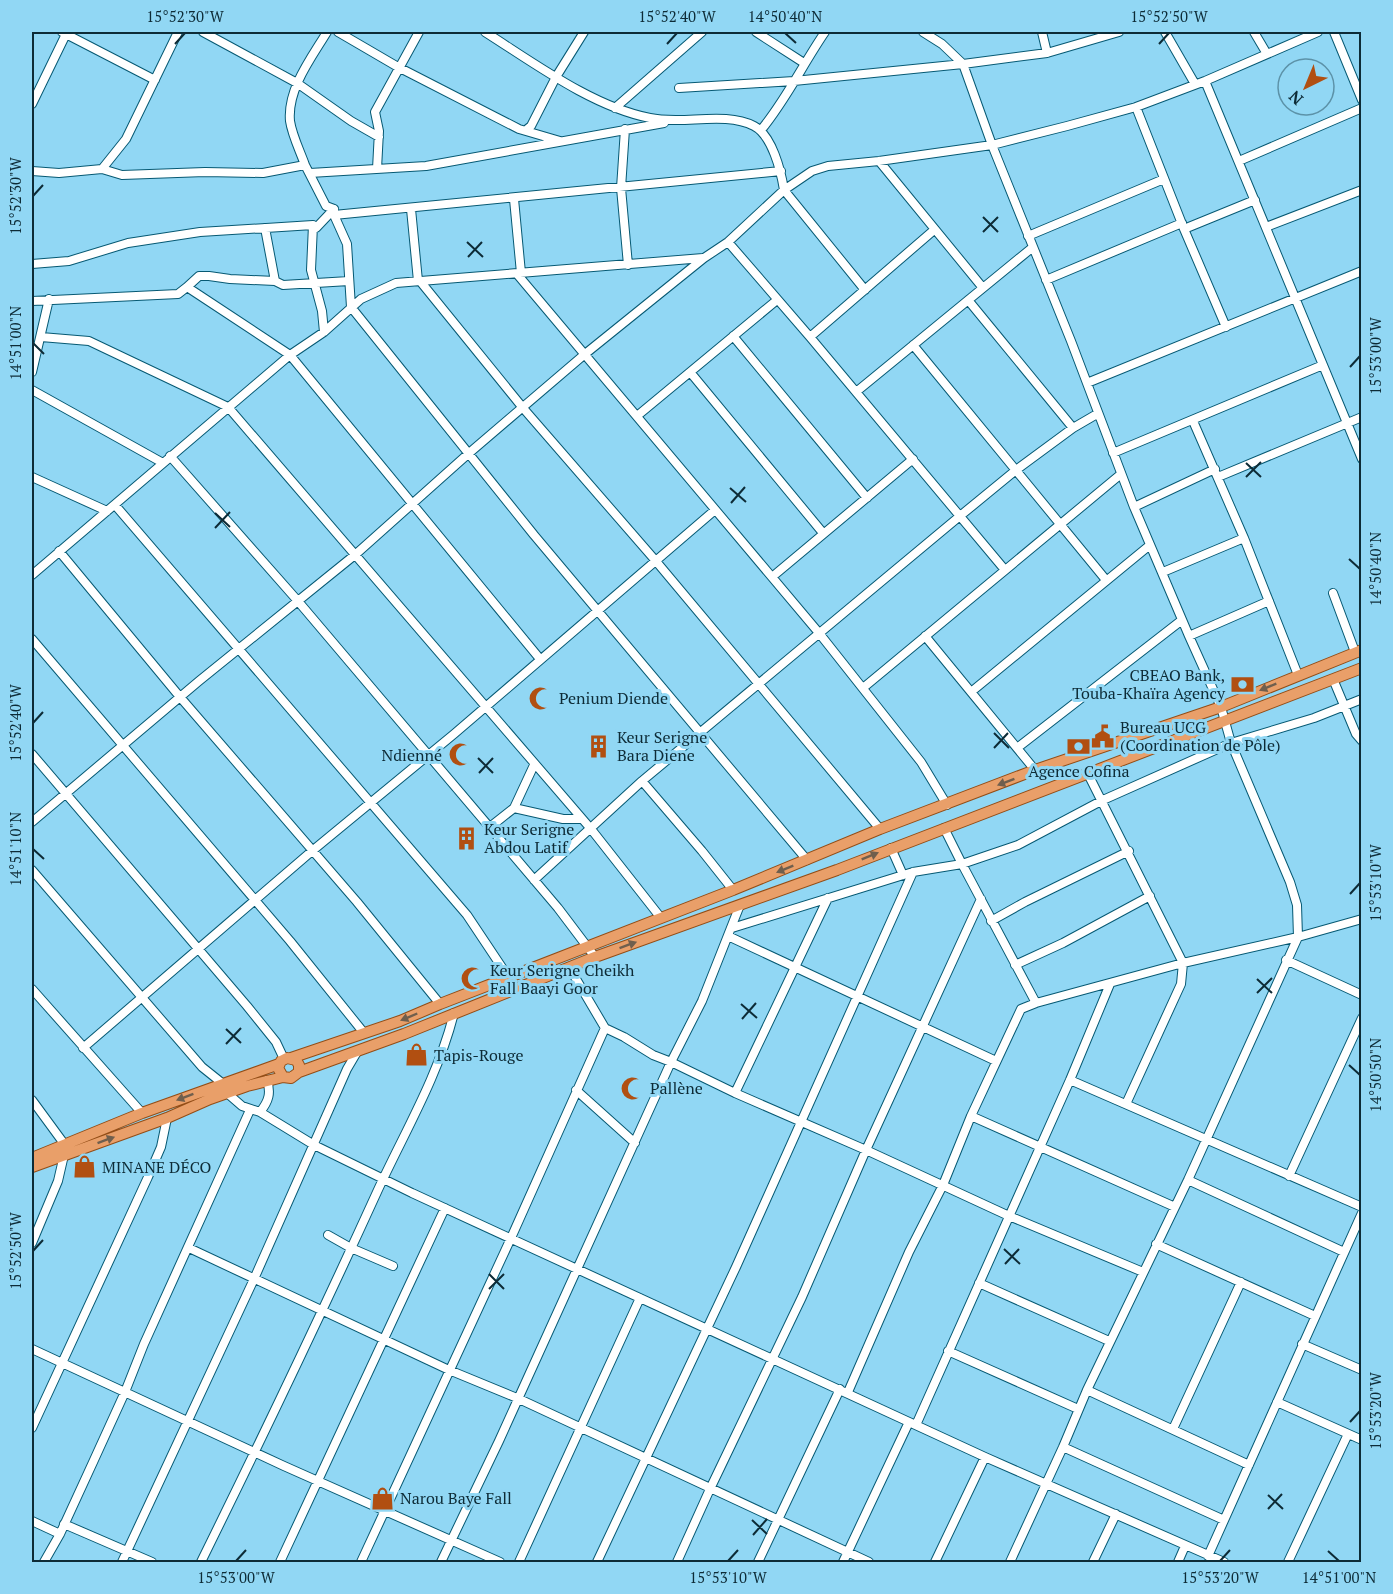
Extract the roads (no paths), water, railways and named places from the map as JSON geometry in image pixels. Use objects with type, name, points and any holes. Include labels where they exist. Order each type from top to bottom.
[{"type":"main road","points":[[32,1158],[167,1118],[210,1099],[225,1088],[285,1060],[400,1021],[733,890],[880,829],[1035,770],[1221,706],[1358,651]]},
{"type":"main road","points":[[32,1167],[142,1113],[225,1088],[283,1077],[291,1078],[299,1072],[357,1052],[595,957],[1088,774],[1362,668]]},
{"type":"main road","points":[[285,1060],[297,1062],[299,1072]]},
{"type":"main road","points":[[283,1077],[279,1072],[285,1060]]},
{"type":"street","points":[[32,103],[65,32],[155,80]]},
{"type":"street","points":[[102,169],[126,139],[178,32]]},
{"type":"street","points":[[203,32],[297,83],[351,121],[379,137]]},
{"type":"street","points":[[327,32],[297,83],[290,111],[290,123],[308,169],[326,206],[334,212],[347,244],[351,307],[468,454],[807,860]]},
{"type":"street","points":[[338,32],[398,67],[519,129],[564,142]]},
{"type":"street","points":[[378,169],[379,137],[375,112],[418,32]]},
{"type":"street","points":[[485,32],[556,77],[615,108],[653,119],[738,119],[761,130],[782,171],[784,190],[865,290]]},
{"type":"street","points":[[526,130],[531,126],[556,77],[584,32]]},
{"type":"street","points":[[615,108],[702,32]]},
{"type":"street","points":[[756,32],[804,63]]},
{"type":"street","points":[[761,130],[777,110],[825,32]]},
{"type":"street","points":[[923,32],[942,44],[963,64],[992,145],[1087,383],[1097,414],[1150,545],[1221,706],[1227,721],[1231,743],[1290,882],[1297,905],[1298,937],[1188,1180],[1109,1341],[1010,1563]]},
{"type":"street","points":[[1042,32],[1047,53]]},
{"type":"street","points":[[679,88],[794,81],[963,64],[1047,53],[1119,32]]},
{"type":"street","points":[[1165,32],[1195,84]]},
{"type":"street","points":[[1254,32],[1267,54]]},
{"type":"street","points":[[32,822],[297,600],[356,554],[585,354],[704,258],[728,242],[784,190],[812,171],[828,166],[992,145],[1136,107],[1205,81],[1318,32]]},
{"type":"street","points":[[1334,32],[1362,100]]},
{"type":"street","points":[[1205,81],[1362,459]]},
{"type":"street","points":[[1136,107],[1226,327]]},
{"type":"street","points":[[1239,161],[1362,108]]},
{"type":"street","points":[[32,171],[59,173],[102,169],[122,175],[205,172],[263,173],[308,169],[426,166],[685,120]]},
{"type":"street","points":[[625,129],[621,188],[628,265]]},
{"type":"street","points":[[879,161],[982,288]]},
{"type":"street","points":[[32,264],[69,261],[128,243],[200,232],[313,225],[316,228],[334,212],[411,209],[782,171]]},
{"type":"street","points":[[1028,236],[1164,180]]},
{"type":"street","points":[[1266,227],[1362,190]]},
{"type":"street","points":[[514,199],[519,273],[819,633],[921,762],[947,805]]},
{"type":"street","points":[[1046,280],[1255,200]]},
{"type":"street","points":[[411,209],[419,281],[523,408],[655,560],[880,829]]},
{"type":"street","points":[[313,225],[311,270],[316,284],[324,332]]},
{"type":"street","points":[[265,228],[275,281]]},
{"type":"street","points":[[810,337],[934,230]]},
{"type":"street","points":[[728,242],[1005,570]]},
{"type":"street","points":[[856,392],[1033,247]]},
{"type":"street","points":[[32,574],[290,355],[324,332],[361,299],[396,283],[704,258]]},
{"type":"street","points":[[1087,383],[1362,271]]},
{"type":"street","points":[[32,301],[178,294],[199,276],[275,281],[283,285],[349,281]]},
{"type":"street","points":[[187,287],[290,355],[540,659]]},
{"type":"street","points":[[32,372],[49,299]]},
{"type":"street","points":[[637,416],[777,300]]},
{"type":"street","points":[[968,300],[1072,428]]},
{"type":"street","points":[[733,336],[867,498]]},
{"type":"street","points":[[41,337],[89,340],[228,407],[591,829],[661,918]]},
{"type":"street","points":[[913,345],[1106,580]]},
{"type":"street","points":[[1113,453],[1323,365]]},
{"type":"street","points":[[690,372],[823,533]]},
{"type":"street","points":[[32,390],[167,459],[297,600],[490,827],[595,957]]},
{"type":"street","points":[[534,880],[642,781],[960,516],[1072,428],[1097,414]]},
{"type":"street","points":[[1134,507],[1362,417]]},
{"type":"street","points":[[1193,421],[1244,538],[1298,675]]},
{"type":"street","points":[[772,577],[913,459]]},
{"type":"street","points":[[863,688],[1121,474]]},
{"type":"street","points":[[32,477],[111,508],[239,648],[467,915],[509,978]]},
{"type":"street","points":[[83,1048],[715,510]]},
{"type":"street","points":[[1162,572],[1244,538]]},
{"type":"street","points":[[971,692],[1150,545]]},
{"type":"street","points":[[59,551],[180,697],[371,919],[440,1004]]},
{"type":"street","points":[[32,560],[42,565]]},
{"type":"street","points":[[1333,593],[1358,651]]},
{"type":"street","points":[[1189,636],[1269,601]]},
{"type":"street","points":[[1017,748],[1182,620]]},
{"type":"street","points":[[925,636],[1035,770]]},
{"type":"street","points":[[32,639],[326,984],[364,1033]]},
{"type":"street","points":[[1333,679],[1356,734],[1362,741]]},
{"type":"street","points":[[730,932],[903,875],[962,864],[1018,845],[1103,800],[1231,743],[1314,718],[1362,699]]},
{"type":"street","points":[[32,754],[268,1032],[285,1060]]},
{"type":"street","points":[[490,827],[514,808],[534,765]]},
{"type":"street","points":[[1088,774],[1129,851],[1183,963],[1181,984],[1126,1104]]},
{"type":"street","points":[[642,781],[733,890]]},
{"type":"street","points":[[514,808],[563,819],[582,819]]},
{"type":"street","points":[[944,828],[1036,1003]]},
{"type":"street","points":[[891,848],[903,875]]},
{"type":"street","points":[[992,921],[1025,902],[1129,851]]},
{"type":"street","points":[[32,870],[202,1067],[242,1106],[260,1112],[314,1145],[445,1208],[985,1457],[1224,1563]]},
{"type":"street","points":[[597,1563],[707,1328],[913,872]]},
{"type":"street","points":[[1015,965],[1063,943],[1150,896]]},
{"type":"street","points":[[735,1093],[828,898]]},
{"type":"street","points":[[677,1563],[773,1358],[981,899]]},
{"type":"street","points":[[441,1563],[702,1001],[740,905]]},
{"type":"street","points":[[758,1563],[943,1185],[1018,1012],[1023,1007],[1036,1003],[1183,963],[1298,937],[1362,919]]},
{"type":"street","points":[[730,932],[794,968],[996,1061]]},
{"type":"street","points":[[1286,960],[1362,995]]},
{"type":"street","points":[[569,967],[605,1028],[653,1056],[672,1062],[735,1093],[1009,1216],[1143,1272]]},
{"type":"street","points":[[843,1563],[948,1351],[1041,1146],[1110,984]]},
{"type":"street","points":[[32,988],[142,1113]]},
{"type":"street","points":[[201,1563],[324,1310],[383,1178],[427,1090],[448,1037],[454,1013]]},
{"type":"street","points":[[1289,1176],[1362,1018]]},
{"type":"street","points":[[361,1563],[605,1028]]},
{"type":"street","points":[[122,1563],[357,1052]]},
{"type":"street","points":[[260,1112],[267,1104],[270,1092],[267,1080]]},
{"type":"street","points":[[1070,1080],[1362,1208]]},
{"type":"street","points":[[576,1090],[635,1143]]},
{"type":"street","points":[[32,1100],[64,1150],[58,1181],[32,1243]]},
{"type":"street","points":[[44,1563],[60,1534],[125,1392],[148,1334],[250,1110]]},
{"type":"street","points":[[971,1116],[1175,1207]]},
{"type":"street","points":[[32,1428],[161,1147],[167,1118]]},
{"type":"street","points":[[1188,1180],[1344,1252]]},
{"type":"street","points":[[280,1563],[445,1208]]},
{"type":"street","points":[[1211,1559],[1224,1520],[1362,1213]]},
{"type":"street","points":[[328,1235],[351,1248],[393,1266]]},
{"type":"street","points":[[1156,1244],[1315,1316]]},
{"type":"street","points":[[189,1248],[449,1370],[580,1427],[869,1563]]},
{"type":"street","points":[[1173,1429],[1241,1282]]},
{"type":"street","points":[[979,1283],[1109,1341]]},
{"type":"street","points":[[519,1563],[640,1298]]},
{"type":"street","points":[[1302,1344],[1362,1370]]},
{"type":"street","points":[[32,1349],[500,1563]]},
{"type":"street","points":[[948,1351],[1078,1409]]},
{"type":"street","points":[[1087,1390],[1250,1465]]},
{"type":"street","points":[[1277,1402],[1362,1440]]},
{"type":"street","points":[[1288,1563],[1348,1434]]},
{"type":"street","points":[[1063,1447],[1224,1520]]},
{"type":"street","points":[[935,1563],[985,1457]]},
{"type":"street","points":[[1093,1563],[1116,1514]]},
{"type":"street","points":[[32,1521],[60,1534]]},
{"type":"street","points":[[64,1524],[152,1563]]},
{"type":"street","points":[[1178,1563],[1185,1546]]},
{"type":"place","name":"CBEAO Bank, Touba-Khaïra Agency","points":[[1243,684]]},
{"type":"place","name":"Penium Diende","points":[[541,698]]},
{"type":"place","name":"Bureau UCG (Coordination de Pôle)","points":[[1102,736]]},
{"type":"place","name":"Keur Serigne Bara Diene","points":[[599,746]]},
{"type":"place","name":"Agence Cofina","points":[[1079,746]]},
{"type":"place","name":"Ndienné","points":[[460,755]]},
{"type":"place","name":"Keur Serigne Abdou Latif","points":[[466,838]]},
{"type":"place","name":"Keur Serigne Cheikh Fall Baayi Goor","points":[[472,979]]},
{"type":"place","name":"Tapis-Rouge","points":[[416,1055]]},
{"type":"place","name":"Pallène","points":[[632,1088]]},
{"type":"place","name":"MINANE DÉCO","points":[[84,1167]]},
{"type":"place","name":"Narou Baye Fall","points":[[382,1498]]}]
